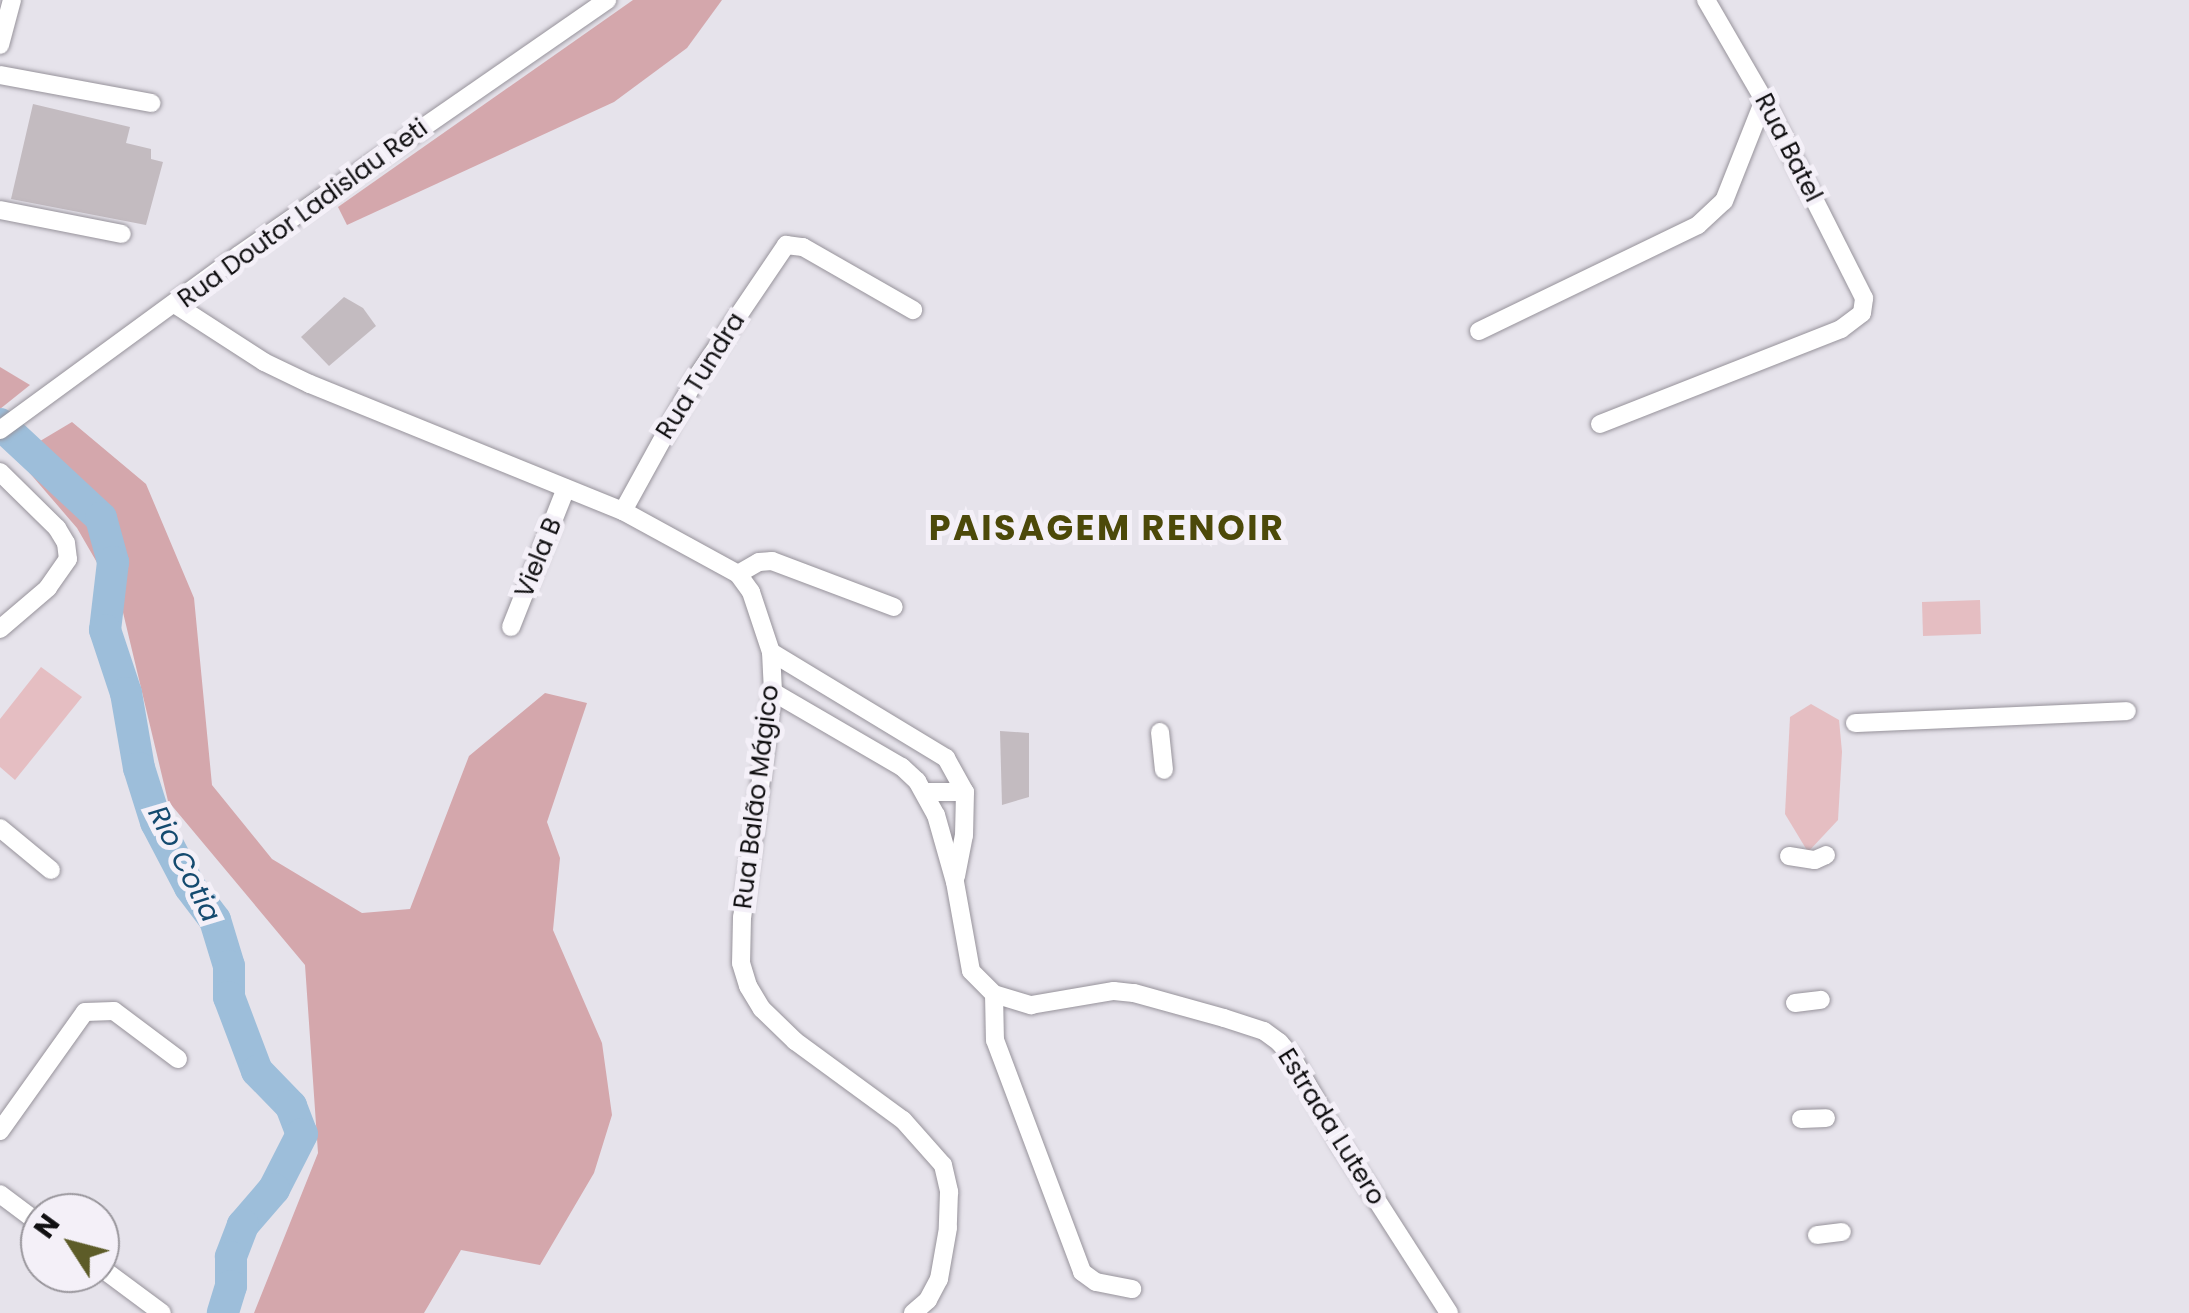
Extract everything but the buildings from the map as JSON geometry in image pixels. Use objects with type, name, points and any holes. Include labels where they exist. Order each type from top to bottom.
[{"type":"street","points":[[0,45],[12,0]]},
{"type":"street","name":"Rua Doutor Ladislau Reti","points":[[0,430],[176,305],[239,255],[608,0]]},
{"type":"street","name":"Rua Batel","points":[[1600,424],[1840,329],[1862,312],[1864,298],[1764,100],[1706,0]]},
{"type":"street","points":[[0,75],[150,104]]},
{"type":"street","points":[[1479,331],[1698,226],[1724,201],[1764,100]]},
{"type":"street","points":[[0,210],[122,234]]},
{"type":"street","name":"Rua Tundra","points":[[623,511],[696,378],[786,246],[803,246],[913,310]]},
{"type":"street","points":[[176,305],[264,362],[623,511],[738,574],[759,562],[772,561],[894,606]]},
{"type":"street","points":[[0,472],[56,528],[66,543],[68,560],[48,588],[0,629]]},
{"type":"street","name":"Viela B","points":[[511,628],[566,488]]},
{"type":"street","name":"Rua Balão Mágico","points":[[738,574],[751,592],[771,652],[773,692],[742,917],[742,963],[748,986],[762,1009],[795,1041],[903,1120],[943,1165],[949,1192],[948,1228],[939,1279],[928,1300],[913,1313]]},
{"type":"street","points":[[771,652],[933,748],[958,774],[966,792],[964,836],[954,882]]},
{"type":"street","points":[[773,692],[902,767],[924,792],[936,815],[954,882],[971,970],[994,994],[995,1040],[1082,1272],[1096,1282],[1132,1289]]},
{"type":"street","points":[[1854,724],[2127,711]]},
{"type":"street","points":[[1160,732],[1164,770]]},
{"type":"street","points":[[924,792],[966,792]]},
{"type":"street","points":[[0,828],[51,870]]},
{"type":"street","points":[[1789,856],[1815,860],[1826,855]]},
{"type":"street","name":"Estrada Lutero","points":[[994,994],[1031,1005],[1114,992],[1134,994],[1264,1032],[1292,1057],[1340,1144],[1449,1313]]},
{"type":"street","points":[[1795,1003],[1821,1000]]},
{"type":"street","points":[[0,1130],[85,1012],[114,1011],[178,1059]]},
{"type":"street","points":[[1801,1119],[1826,1118]]},
{"type":"street","points":[[1817,1235],[1842,1232]]},
{"type":"street","points":[[120,1283],[162,1313]]},
{"type":"shaded area","points":[[633,0],[722,0],[687,48],[614,102],[347,225],[338,207]]},
{"type":"shaded area","points":[[0,367],[30,385],[0,409]]},
{"type":"shaded area","points":[[72,422],[146,484],[194,598],[212,785],[272,859],[362,913],[410,909],[469,756],[545,693],[587,703],[547,822],[560,858],[553,930],[602,1043],[612,1115],[594,1173],[540,1265],[461,1250],[424,1313],[254,1313],[318,1153],[305,965],[168,801],[121,604],[77,528],[15,456]]},
{"type":"shaded area","points":[[1980,600],[1981,634],[1923,636],[1922,602]]},
{"type":"shaded area","points":[[41,667],[82,697],[15,780],[0,767],[0,719]]},
{"type":"shaded area","points":[[1811,704],[1839,720],[1842,752],[1838,820],[1808,852],[1785,814],[1790,717]]},
{"type":"waterway","name":"Rio Cotia","points":[[0,424],[101,518],[113,562],[105,630],[126,693],[139,768],[156,822],[190,887],[215,920],[229,966],[229,997],[257,1071],[291,1106],[302,1134],[274,1189],[243,1225],[231,1257],[231,1286],[223,1313]]},
{"type":"district","name":"PAISAGEM RENOIR","points":[[1107,528]]}]
